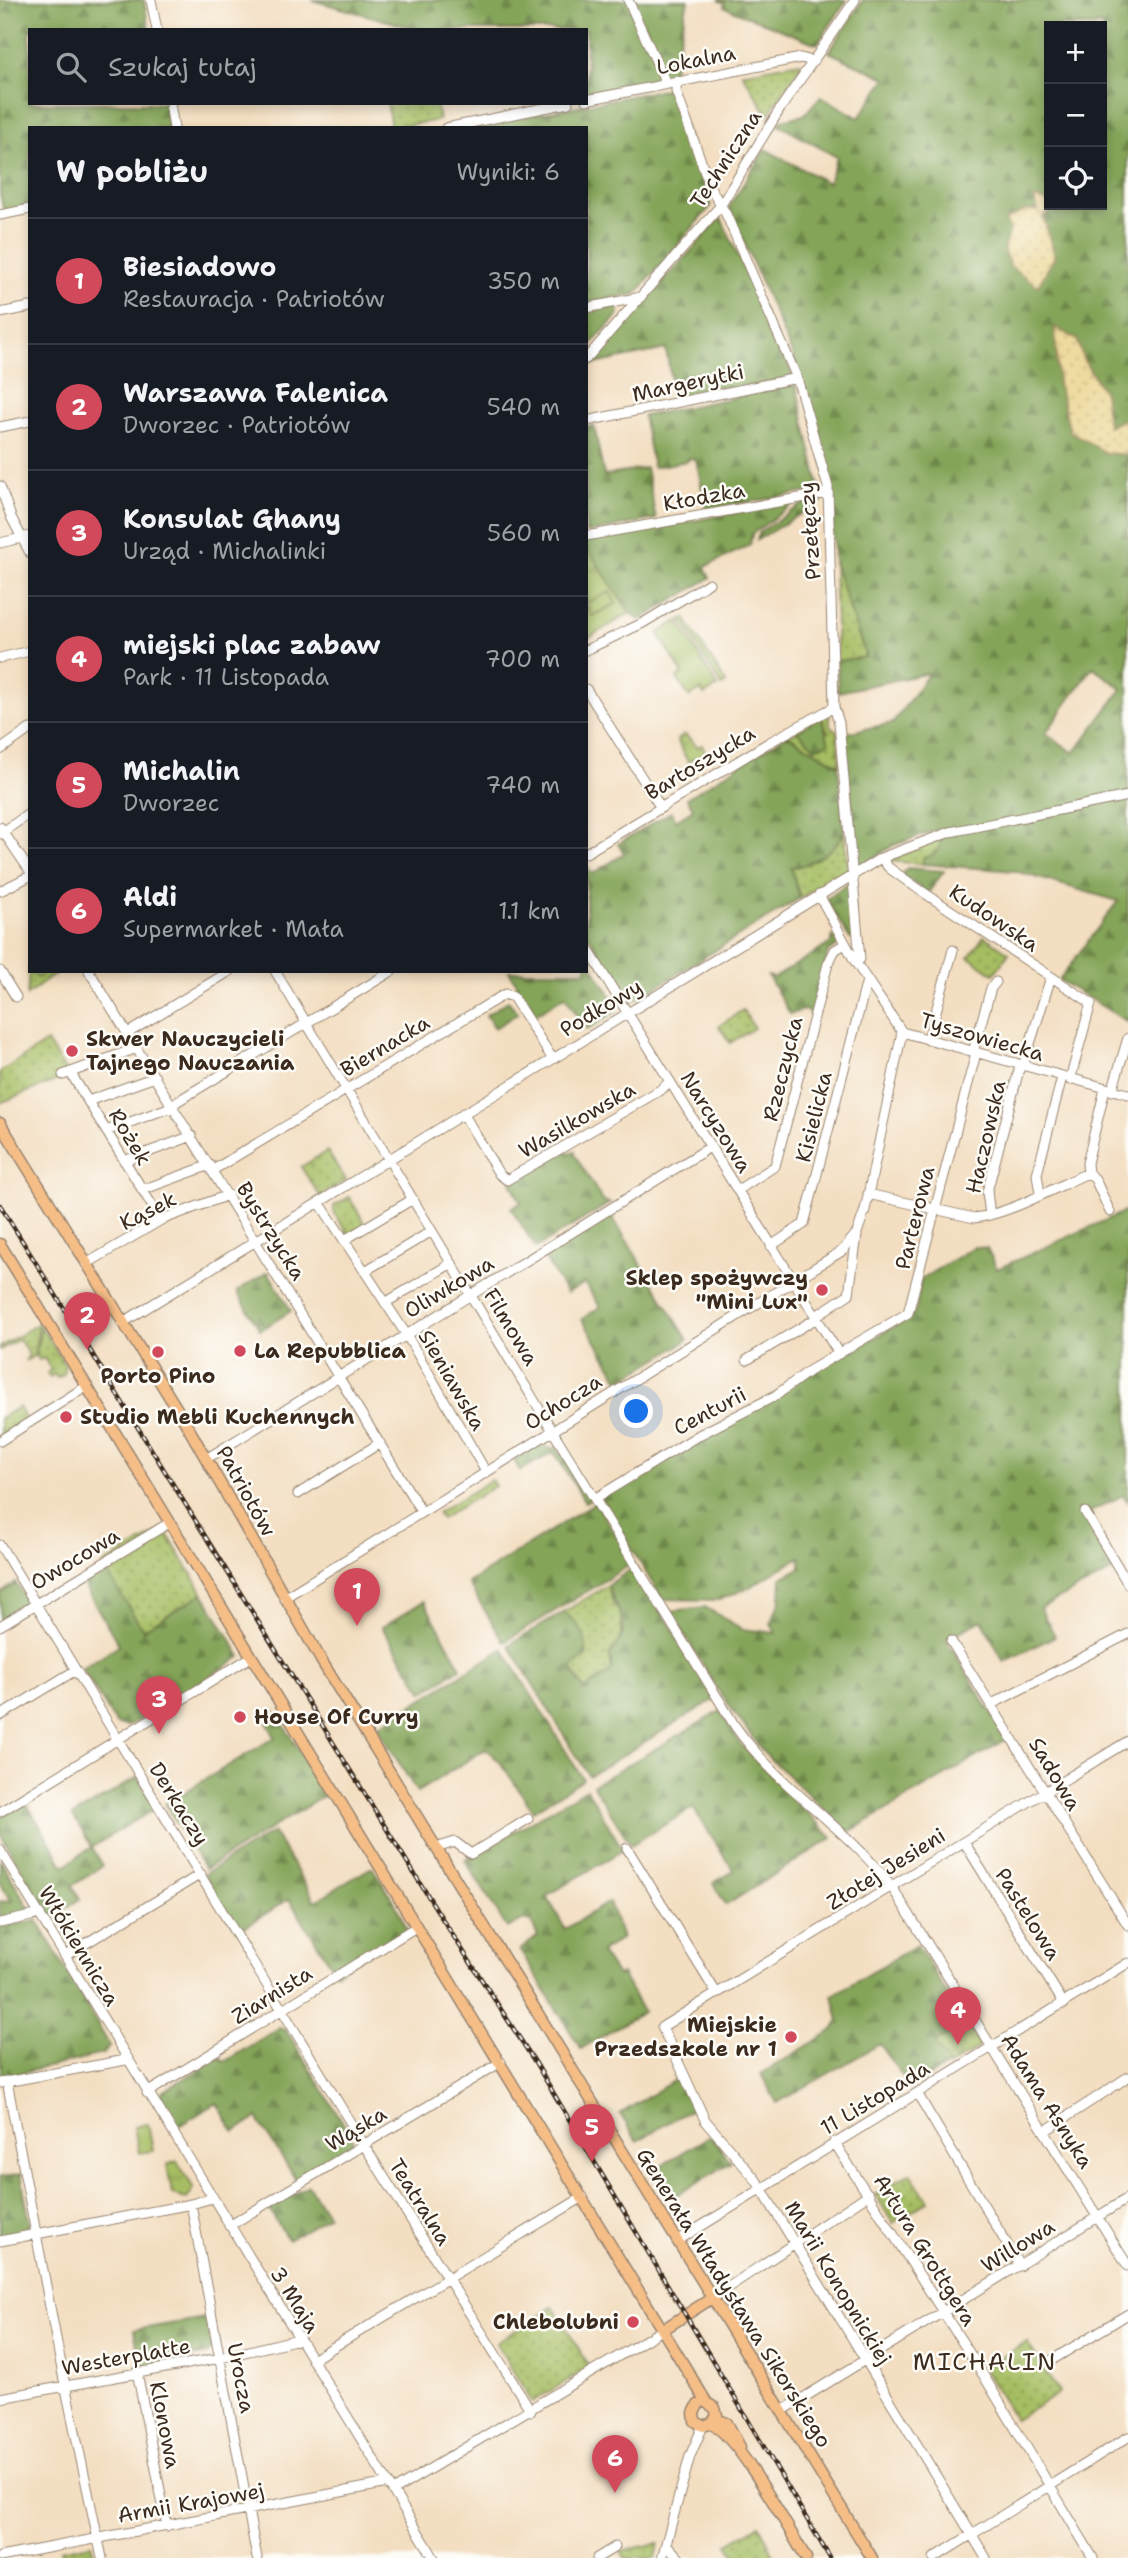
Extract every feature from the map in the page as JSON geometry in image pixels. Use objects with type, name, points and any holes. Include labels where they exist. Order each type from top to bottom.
[{"type":"main road","name":"Patriotów","points":[[0,1124],[206,1459],[284,1598],[455,1879]]},
{"type":"main road","points":[[0,1244],[664,2329],[691,2374],[703,2404],[716,2410],[707,2423]]},
{"type":"main road","name":"Generała Władysława Sikorskiego","points":[[455,1879],[872,2558]]},
{"type":"main road","points":[[664,2329],[712,2298]]},
{"type":"main road","points":[[703,2404],[694,2413],[707,2423],[727,2423],[743,2456],[806,2558]]},
{"type":"street","points":[[151,0],[157,28]]},
{"type":"street","points":[[628,0],[666,83]]},
{"type":"street","name":"Techniczna","points":[[588,357],[721,205],[812,61],[855,0]]},
{"type":"street","name":"Lokalna","points":[[588,100],[800,58],[812,61]]},
{"type":"street","name":"Przełęczy","points":[[677,81],[676,91],[711,189],[721,205],[797,378],[828,493],[834,707],[839,723],[853,874],[860,959],[856,963]]},
{"type":"street","points":[[170,105],[174,126]]},
{"type":"street","points":[[456,126],[558,105]]},
{"type":"street","points":[[0,215],[28,209]]},
{"type":"street","points":[[588,308],[641,297]]},
{"type":"street","points":[[0,313],[28,307]]},
{"type":"street","name":"Margerytki","points":[[588,421],[797,378]]},
{"type":"street","points":[[0,427],[28,421]]},
{"type":"street","points":[[0,486],[25,537],[0,543]]},
{"type":"street","name":"Kłodzka","points":[[588,536],[828,493]]},
{"type":"street","points":[[588,649],[643,623],[709,583]]},
{"type":"street","points":[[0,658],[28,652]]},
{"type":"street","points":[[588,693],[661,808]]},
{"type":"street","name":"Bartoszycka","points":[[588,852],[768,743],[834,707]]},
{"type":"street","points":[[0,750],[28,730]]},
{"type":"street","name":"Podkowy","points":[[122,1322],[881,858],[950,832],[1128,796]]},
{"type":"street","points":[[28,814],[1,831],[28,871]]},
{"type":"street","name":"Kudowska","points":[[881,858],[889,868],[917,888],[1091,1003],[1066,1078]]},
{"type":"street","points":[[0,891],[28,875]]},
{"type":"street","name":"Tyszowiecka","points":[[819,895],[856,963],[902,1032],[1128,1094]]},
{"type":"street","name":"Rzeczycka","points":[[738,1191],[775,1166],[828,964],[835,950],[845,944]]},
{"type":"street","name":"Narcyzowa","points":[[588,949],[839,1354]]},
{"type":"street","points":[[929,1040],[953,950]]},
{"type":"street","points":[[0,971],[16,997]]},
{"type":"street","name":"Bystrzycka","points":[[90,973],[257,1240],[421,1511]]},
{"type":"street","points":[[128,1033],[227,973]]},
{"type":"street","name":"Filmowa","points":[[276,973],[552,1430],[720,1700]]},
{"type":"street","points":[[106,1131],[173,1105],[389,973]]},
{"type":"street","name":"Haczowska","points":[[990,1215],[987,1192],[1021,1066],[1051,976]]},
{"type":"street","name":"Kisielicka","points":[[771,1246],[804,1224],[867,980]]},
{"type":"street","name":"Parterowa","points":[[839,1354],[908,1313],[991,988],[996,982]]},
{"type":"street","name":"Biernacka","points":[[142,1190],[211,1168],[505,994],[513,998],[552,1058]]},
{"type":"street","name":"Ochocza","points":[[816,1317],[849,1294],[857,1233],[868,1194],[902,1032]]},
{"type":"street","points":[[1110,1212],[1095,1179],[1088,1172],[1087,1163],[1128,1038]]},
{"type":"street","name":"Rożek","points":[[137,1048],[67,1073],[88,1101],[161,1220]]},
{"type":"street","points":[[88,1101],[155,1077]]},
{"type":"street","points":[[1040,1194],[1037,1174],[1066,1078]]},
{"type":"street","name":"Wasilkowska","points":[[463,1114],[504,1180],[512,1178],[662,1089],[670,1081]]},
{"type":"street","points":[[124,1161],[192,1136]]},
{"type":"street","name":"Oliwkowa","points":[[206,1459],[710,1147]]},
{"type":"street","points":[[868,1194],[970,1218],[990,1215],[1088,1172]]},
{"type":"street","name":"Kąsek","points":[[86,1264],[161,1220],[228,1195]]},
{"type":"street","points":[[346,1239],[413,1199]]},
{"type":"street","name":"Sieniawska","points":[[319,1202],[346,1239],[406,1334],[486,1472]]},
{"type":"street","points":[[365,1271],[432,1231]]},
{"type":"street","name":"Ochocza","points":[[284,1598],[794,1282],[842,1251],[857,1233]]},
{"type":"street","points":[[385,1303],[452,1263]]},
{"type":"street","points":[[747,1360],[816,1317]]},
{"type":"street","name":"Centurii","points":[[596,1498],[699,1435],[775,1396],[839,1354]]},
{"type":"street","points":[[0,1441],[86,1387]]},
{"type":"street","points":[[298,1494],[380,1443]]},
{"type":"street","points":[[1084,1512],[1128,1584]]},
{"type":"street","name":"Owocowa","points":[[0,1626],[169,1523]]},
{"type":"street","name":"Derkaczy","points":[[0,1545],[283,2009]]},
{"type":"street","points":[[992,1704],[1128,1634]]},
{"type":"street","name":"Sadowa","points":[[951,1641],[1128,1925]]},
{"type":"street","points":[[0,1812],[251,1657]]},
{"type":"street","points":[[0,1716],[76,1670]]},
{"type":"street","name":"Adama Asnyka","points":[[720,1700],[757,1753],[844,1835],[892,1886],[1128,2266]]},
{"type":"street","points":[[1125,1742],[1128,1753]]},
{"type":"street","name":"Złotej Jesieni","points":[[662,2027],[1125,1742]]},
{"type":"street","points":[[436,1848],[455,1842],[471,1854],[528,1819]]},
{"type":"street","name":"Pastelowa","points":[[964,1842],[1064,2004]]},
{"type":"street","points":[[627,1848],[717,1994]]},
{"type":"street","name":"Włókiennicza","points":[[1,1854],[40,1914],[126,2060]]},
{"type":"street","points":[[65,1956],[201,1874]]},
{"type":"street","points":[[0,1923],[40,1914]]},
{"type":"street","name":"Ziarnista","points":[[147,2093],[416,1927]]},
{"type":"street","name":"11 Listopada","points":[[677,2241],[1128,1963]]},
{"type":"street","name":"Teatralna","points":[[283,2009],[364,2145],[531,2411]]},
{"type":"street","name":"Marii Konopnickiej","points":[[662,2027],[705,2120],[761,2189],[986,2558]]},
{"type":"street","points":[[102,2558],[4,2082],[126,2060]]},
{"type":"street","name":"3 Maja","points":[[126,2060],[434,2558]]},
{"type":"street","name":"Wąska","points":[[229,2226],[500,2062]]},
{"type":"street","points":[[1045,2131],[1128,2077]]},
{"type":"street","points":[[917,2093],[1020,2266]]},
{"type":"street","name":"Artura Grottgera","points":[[834,2142],[869,2194],[1093,2558]]},
{"type":"street","points":[[712,2298],[869,2194]]},
{"type":"street","points":[[312,2360],[583,2197]]},
{"type":"street","points":[[0,2241],[212,2198]]},
{"type":"street","name":"Willowa","points":[[782,2411],[1128,2198]]},
{"type":"street","name":"Urocza","points":[[191,2204],[257,2558]]},
{"type":"street","points":[[1052,2360],[1128,2314]]},
{"type":"street","name":"Armii Krajowej","points":[[0,2557],[391,2487],[531,2411],[664,2329]]},
{"type":"street","name":"Westerplatte","points":[[0,2398],[220,2358],[299,2339]]},
{"type":"street","name":"Klonowa","points":[[137,2372],[167,2526]]},
{"type":"street","points":[[662,2558],[690,2456],[707,2423]]},
{"type":"street","points":[[934,2558],[1128,2437]]},
{"type":"street","points":[[666,2544],[679,2558]]},
{"type":"street","points":[[597,2558],[615,2547]]},
{"type":"green space","points":[[0,0],[144,0],[149,28],[28,28],[28,105],[164,105],[169,126],[28,126],[28,206],[4,212],[0,194]]},
{"type":"green space","points":[[312,0],[688,0],[672,76],[588,95],[588,28],[413,28]]},
{"type":"green space","points":[[718,0],[847,0],[817,44],[724,7],[725,3]]},
{"type":"green space","points":[[863,0],[1128,0],[1128,418],[1108,426],[1104,393],[1083,359],[1077,340],[1055,328],[1106,453],[1128,455],[1128,1022],[1059,980],[1118,901],[1015,871],[923,864],[923,858],[939,848],[943,828],[894,845],[862,865],[856,865],[845,733],[893,723],[929,673],[838,692],[837,661],[866,657],[834,562],[832,495],[801,375],[729,207],[765,149],[828,183],[837,157],[779,125],[782,120],[804,115],[821,96],[859,118],[886,78],[829,52]],"holes":[[[1093,667],[1122,689],[1074,753],[1046,733]]]},
{"type":"green space","points":[[799,62],[801,65],[768,115],[742,73]]},
{"type":"green space","points":[[671,88],[711,206],[636,294],[588,303],[588,126],[477,126]]},
{"type":"green space","points":[[387,105],[436,105],[439,120],[391,126]]},
{"type":"green space","points":[[721,218],[793,377],[675,402],[666,349],[588,364]]},
{"type":"green space","points":[[618,306],[619,314],[588,348],[588,313]]},
{"type":"green space","points":[[796,385],[820,490],[706,509],[696,459],[688,458],[688,461],[653,467],[643,416]]},
{"type":"green space","points":[[594,426],[604,476],[646,468],[656,519],[588,533],[588,427]]},
{"type":"green space","points":[[812,498],[822,501],[757,540],[760,532]]},
{"type":"green space","points":[[797,501],[752,534],[750,545],[705,567],[710,578],[640,620],[630,613],[588,550],[588,541]]},
{"type":"green space","points":[[588,550],[630,613],[588,638]]},
{"type":"green space","points":[[834,562],[866,657],[837,661]]},
{"type":"green space","points":[[610,592],[616,604],[592,616],[588,602]]},
{"type":"green space","points":[[685,618],[726,683],[722,686],[681,620]]},
{"type":"green space","points":[[678,621],[718,687],[704,695],[701,690],[689,697],[677,678],[683,674],[658,633]]},
{"type":"green space","points":[[829,714],[830,725],[837,731],[840,765],[787,735],[797,731],[828,733],[821,716]]},
{"type":"green space","points":[[821,716],[829,743],[815,748],[797,731]]},
{"type":"green space","points":[[685,735],[698,747],[702,745],[706,753],[688,762],[677,740]]},
{"type":"green space","points":[[787,735],[838,765],[844,832],[835,845],[822,856],[791,868],[800,898],[635,1000],[628,998],[588,935],[588,869],[592,874],[624,854],[618,844],[671,812],[676,820],[693,809],[687,798]]},
{"type":"green space","points":[[844,832],[849,873],[827,886],[824,883],[800,898],[791,868],[822,856],[835,845]]},
{"type":"green space","points":[[941,838],[939,850],[923,858],[923,864],[888,861]]},
{"type":"green space","points":[[907,868],[944,871],[928,893],[901,875]]},
{"type":"green space","points":[[852,880],[855,939],[850,939],[826,899]]},
{"type":"green space","points":[[833,936],[839,945],[828,952],[813,1015],[805,1010],[790,1014],[768,976],[774,978],[831,943]]},
{"type":"green space","points":[[984,936],[1009,953],[994,974],[969,957]]},
{"type":"green space","points":[[588,959],[617,1005],[616,1012],[587,1030],[565,996],[533,1016],[515,988],[518,985],[510,973],[588,973]]},
{"type":"green space","points":[[29,973],[34,973],[37,977],[43,973],[56,973],[27,995]]},
{"type":"green space","points":[[508,1001],[518,1013],[495,1028],[486,1015]]},
{"type":"green space","points":[[743,1010],[754,1028],[730,1043],[719,1026]]},
{"type":"green space","points":[[47,1042],[65,1070],[63,1078],[0,1103],[0,1072]]},
{"type":"green space","points":[[566,1150],[568,1154],[575,1151],[603,1201],[610,1203],[536,1248],[511,1208],[521,1203],[511,1182]]},
{"type":"green space","points":[[327,1151],[346,1180],[320,1196],[301,1167]]},
{"type":"green space","points":[[349,1197],[366,1225],[349,1235],[334,1213],[334,1206]]},
{"type":"green space","points":[[1128,1210],[1128,1502],[1123,1495],[1090,1512],[1115,1570],[1040,1608],[1055,1636],[1004,1662],[982,1620],[946,1639],[1007,1739],[849,1832],[764,1753],[720,1693],[670,1611],[705,1607],[742,1629],[776,1633],[771,1623],[780,1601],[781,1578],[800,1568],[800,1557],[748,1588],[719,1600],[662,1599],[601,1498],[823,1365],[905,1321],[916,1310],[921,1279],[974,1247],[987,1248],[997,1269]]},
{"type":"green space","points":[[611,1215],[688,1340],[620,1381],[582,1319],[600,1307],[585,1283],[566,1293],[544,1257]]},
{"type":"green space","points":[[268,1272],[291,1311],[260,1330],[237,1291]]},
{"type":"green space","points":[[39,1323],[34,1356],[25,1361],[29,1355],[19,1339],[0,1350],[0,1347]]},
{"type":"green space","points":[[41,1326],[65,1365],[63,1375],[57,1378],[54,1374],[50,1377],[47,1373],[51,1370],[44,1358],[39,1360],[36,1355]]},
{"type":"green space","points":[[19,1407],[26,1420],[0,1437],[0,1418]]},
{"type":"green space","points":[[538,1445],[552,1449],[557,1446],[591,1499],[585,1502],[554,1452],[520,1471],[514,1460]]},
{"type":"green space","points":[[491,1480],[495,1486],[441,1519],[437,1513]]},
{"type":"green space","points":[[596,1502],[633,1563],[504,1642],[468,1583]]},
{"type":"green space","points":[[164,1529],[203,1593],[143,1630],[102,1565]]},
{"type":"green space","points":[[635,1567],[715,1699],[589,1776],[509,1645],[564,1612],[578,1626],[586,1642],[586,1656],[571,1668],[584,1690],[612,1671],[610,1654],[618,1644],[623,1627],[608,1585]]},
{"type":"green space","points":[[104,1568],[143,1630],[203,1593],[241,1657],[129,1726],[116,1724],[82,1668],[119,1645],[82,1582]]},
{"type":"green space","points":[[16,1583],[28,1604],[0,1621],[0,1594]]},
{"type":"green space","points":[[608,1585],[613,1603],[622,1613],[622,1640],[610,1654],[612,1671],[584,1690],[571,1668],[564,1612]]},
{"type":"green space","points":[[424,1601],[461,1668],[423,1692],[382,1627]]},
{"type":"green space","points":[[503,1649],[583,1779],[533,1811],[501,1763],[486,1749],[417,1792],[377,1727]]},
{"type":"green space","points":[[274,1710],[327,1794],[205,1869],[165,1804],[275,1737],[263,1715]]},
{"type":"green space","points":[[720,1711],[740,1744],[832,1838],[726,1905],[713,1883],[734,1871],[693,1808],[631,1845],[593,1785]]},
{"type":"green space","points":[[138,1777],[156,1808],[92,1847],[73,1816]]},
{"type":"green space","points":[[587,1789],[623,1850],[547,1896],[565,1929],[609,1902],[622,1938],[601,1952],[617,1976],[622,1974],[643,2012],[581,2049],[520,1950],[538,1936],[531,1922],[523,1920],[507,1928],[465,1860]]},
{"type":"green space","points":[[25,1801],[64,1866],[92,1847],[103,1866],[72,1886],[80,1899],[50,1918],[0,1833],[0,1817]]},
{"type":"green space","points":[[273,1832],[315,1901],[372,1867],[393,1899],[407,1929],[336,1973],[289,1899],[238,1931],[204,1874]]},
{"type":"green space","points":[[0,1860],[32,1913],[0,1919],[0,1902],[9,1901],[9,1898],[0,1882]]},
{"type":"green space","points":[[37,1920],[110,2046],[102,2054],[1,2078],[0,1927]]},
{"type":"green space","points":[[917,1945],[980,2047],[910,2087],[880,2044],[777,2103],[761,2074],[833,2030],[839,2021],[833,1995]]},
{"type":"green space","points":[[967,2024],[980,2047],[949,2066],[935,2043]]},
{"type":"green space","points":[[279,2028],[286,2030],[353,2139],[351,2146],[296,2180],[257,2118],[234,2132],[217,2103],[177,2127],[160,2099],[162,2092],[220,2057],[224,2062]]},
{"type":"green space","points":[[678,2078],[693,2108],[637,2141],[620,2114]]},
{"type":"green space","points":[[148,2124],[153,2151],[139,2153],[134,2127]]},
{"type":"green space","points":[[710,2136],[731,2162],[672,2198],[655,2169]]},
{"type":"green space","points":[[177,2161],[194,2189],[187,2198],[172,2194],[167,2165]]},
{"type":"green space","points":[[910,2173],[928,2201],[893,2223],[875,2195]]},
{"type":"green space","points":[[21,2174],[30,2225],[26,2231],[0,2236],[0,2178]]},
{"type":"green space","points":[[308,2185],[328,2216],[288,2240],[269,2209]]},
{"type":"green space","points":[[553,2307],[590,2367],[532,2402],[496,2343]]},
{"type":"green space","points":[[206,2318],[212,2348],[207,2354],[141,2367],[134,2330]]},
{"type":"green space","points":[[1027,2342],[1059,2393],[1015,2420],[983,2368]]},
{"type":"green space","points":[[759,2525],[774,2555],[769,2558],[737,2558],[728,2544]]},
{"type":"green space","points":[[659,2543],[656,2558],[625,2558],[621,2551]]},
{"type":"green space","points":[[91,2544],[95,2558],[65,2558],[60,2550]]},
{"type":"sand","points":[[1034,198],[1044,200],[1044,210],[1053,210],[1043,217],[1055,256],[1038,286],[1011,267],[1003,250],[1010,230],[1005,220],[1024,211],[1038,210]]},
{"type":"sand","points":[[1055,327],[1077,340],[1083,359],[1104,393],[1108,426],[1128,418],[1128,455],[1106,453],[1070,431],[1058,383]]},
{"type":"railway","points":[[0,1205],[443,1920],[535,2062],[830,2558]]},
{"type":"place","name":"Skwer Nauczycieli Tajnego Nauczania","points":[[72,1051]]},
{"type":"place","name":"Sklep spożywczy \"Mini Lux\"","points":[[822,1290]]},
{"type":"place","name":"Warszawa Falenica","points":[[87,1350]]},
{"type":"place","name":"La Repubblica","points":[[240,1351]]},
{"type":"place","name":"Porto Pino","points":[[158,1352]]},
{"type":"place","name":"Studio Mebli Kuchennych","points":[[66,1417]]},
{"type":"place","name":"Biesiadowo","points":[[357,1626]]},
{"type":"place","name":"House Of Curry","points":[[240,1717]]},
{"type":"place","name":"Konsulat Ghany","points":[[159,1734]]},
{"type":"place","name":"Miejskie Przedszkole nr 1","points":[[791,2037]]},
{"type":"place","name":"miejski plac zabaw","points":[[958,2045]]},
{"type":"place","name":"Michalin","points":[[592,2162]]},
{"type":"place","name":"Chlebolubni","points":[[633,2322]]},
{"type":"place","name":"Aldi","points":[[615,2493]]},
{"type":"district","name":"MICHALIN","points":[[985,2362]]}]
